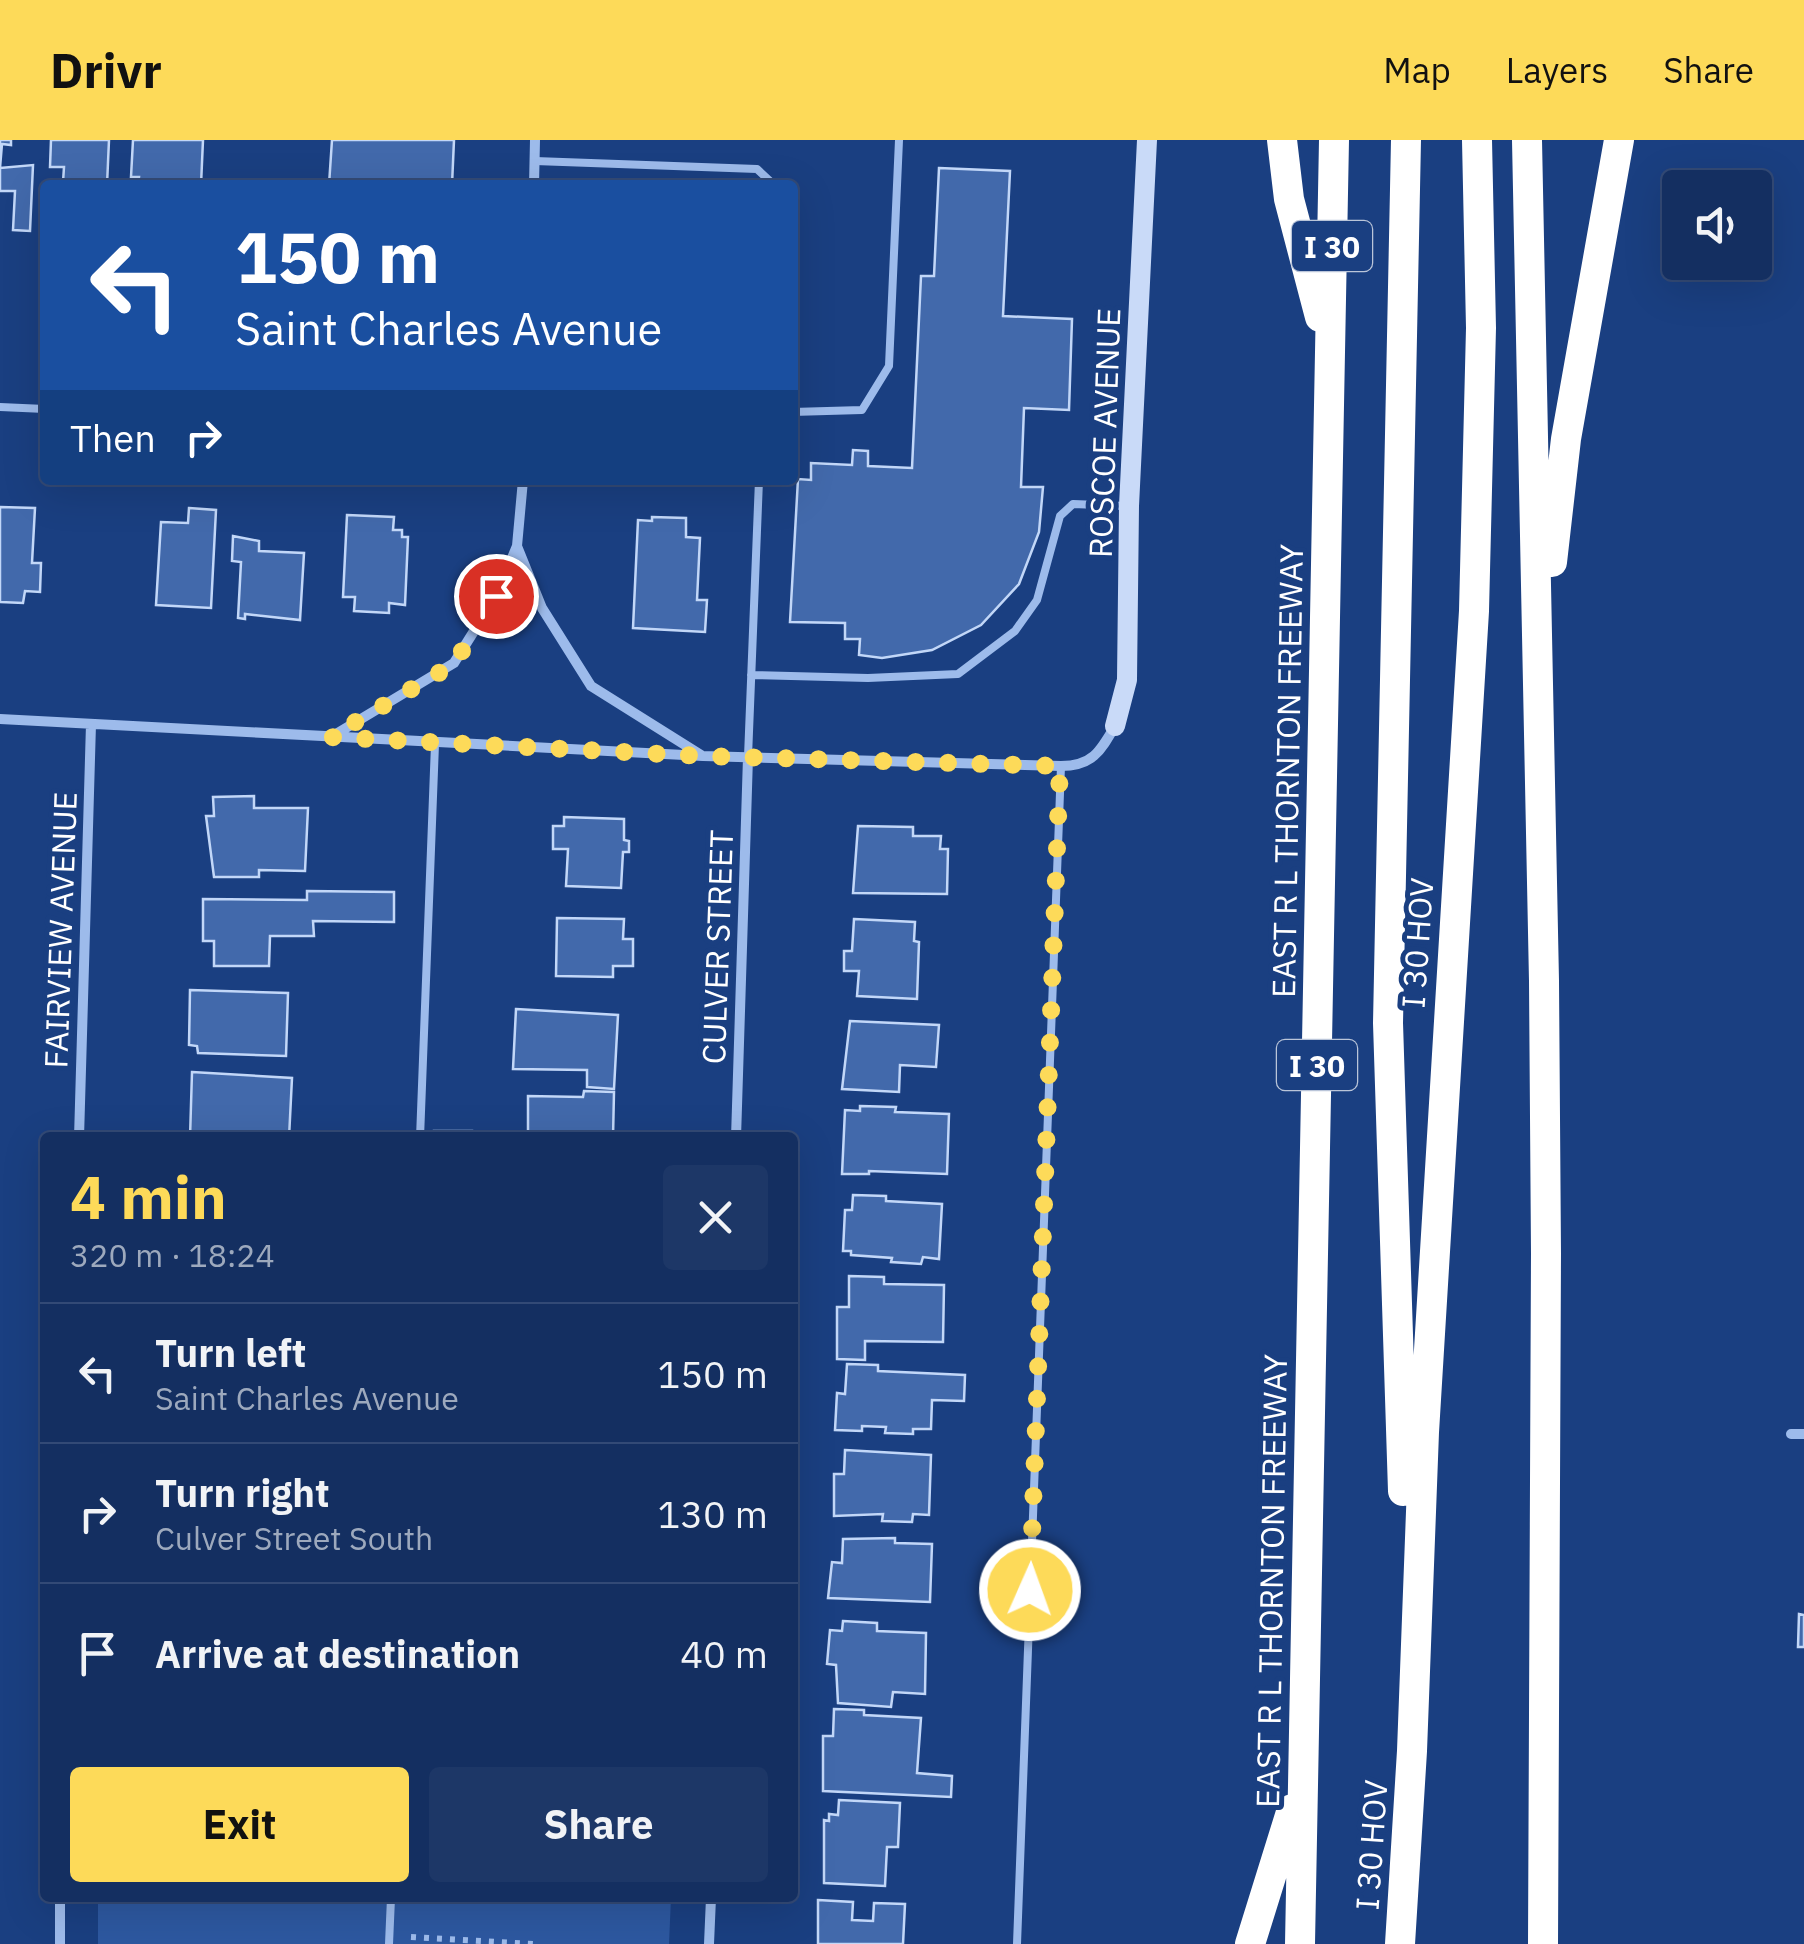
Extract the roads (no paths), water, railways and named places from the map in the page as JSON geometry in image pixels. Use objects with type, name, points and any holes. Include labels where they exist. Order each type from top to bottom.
[{"type":"highway","points":[[1282,140],[1288,199],[1330,352]]},
{"type":"highway","name":"EAST R L THORNTON FREEWAY","points":[[1300,1944],[1334,140]]},
{"type":"highway","name":"I 30 HOV","points":[[1406,140],[1388,1041],[1412,1751]]},
{"type":"highway","name":"I 30 HOV","points":[[1412,1751],[1425,1413],[1474,611],[1481,366],[1477,140]]},
{"type":"highway","points":[[1527,140],[1540,720],[1546,1253],[1543,1944]]},
{"type":"highway","points":[[1540,720],[1566,440],[1618,140]]},
{"type":"highway","points":[[1398,1944],[1412,1751]]},
{"type":"highway","points":[[1412,1751],[1420,1944]]},
{"type":"highway","points":[[1250,1944],[1302,1777]]},
{"type":"street","points":[[534,180],[535,140]]},
{"type":"street","name":"ROSCOE AVENUE","points":[[1114,726],[1127,680],[1129,506],[1147,140]]},
{"type":"street","points":[[330,737],[454,664],[496,596],[517,546],[522,485]]},
{"type":"street","points":[[517,546],[542,608],[592,686],[703,756]]},
{"type":"street","points":[[0,719],[748,758],[1060,766],[1078,766],[1100,751],[1114,726]]},
{"type":"street","name":"FAIRVIEW AVENUE","points":[[79,1132],[92,724]]},
{"type":"street","name":"CULVER STREET","points":[[736,1132],[748,758]]},
{"type":"street","points":[[1791,1434],[1804,1434]]},
{"type":"street","points":[[60,1902],[60,1944]]},
{"type":"street","points":[[709,1944],[711,1902]]},
{"type":"lane","points":[[798,412],[862,410],[889,366],[898,140]]},
{"type":"lane","points":[[534,161],[757,168],[769,180]]},
{"type":"lane","points":[[0,407],[40,409]]},
{"type":"lane","points":[[748,758],[758,485]]},
{"type":"lane","points":[[751,676],[868,678],[958,674],[1015,631],[1037,600],[1060,516],[1074,504],[1129,506]]},
{"type":"lane","points":[[420,1132],[434,744]]},
{"type":"lane","points":[[1017,1944],[1060,766]]},
{"type":"lane","points":[[390,1940],[391,1902]]}]
